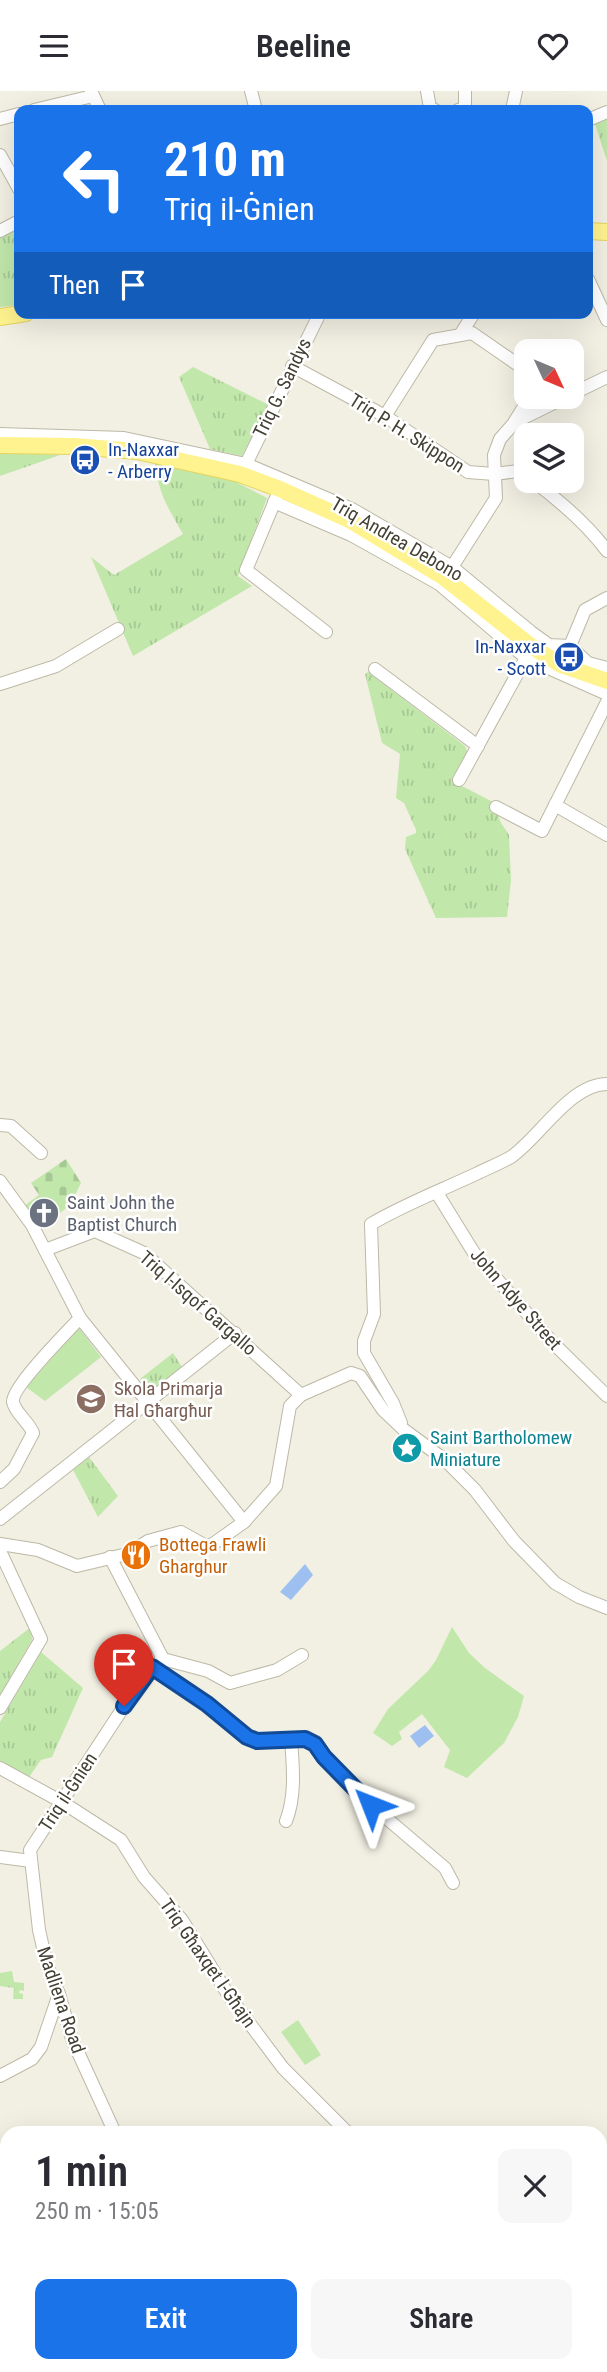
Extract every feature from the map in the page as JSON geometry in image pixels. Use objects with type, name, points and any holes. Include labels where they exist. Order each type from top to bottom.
[{"type":"main road","name":"Triq Andrea Debono","points":[[0,445],[74,446],[136,451],[240,474],[277,495],[349,520],[443,577],[531,646],[561,665],[607,681]]},
{"type":"street","points":[[51,105],[92,93]]},
{"type":"street","points":[[0,155],[14,180]]},
{"type":"street","points":[[593,290],[607,320]]},
{"type":"street","name":"Triq G. Sandys","points":[[246,464],[317,319]]},
{"type":"street","points":[[460,335],[470,319]]},
{"type":"street","points":[[385,417],[433,340],[472,333],[514,362]]},
{"type":"street","name":"Triq P. H. Skippon","points":[[292,366],[385,417],[468,472],[494,474],[514,472]]},
{"type":"street","points":[[584,388],[607,377]]},
{"type":"street","points":[[452,567],[496,498],[494,474],[497,446],[523,409]]},
{"type":"street","points":[[515,422],[541,409]]},
{"type":"street","name":"Triq Andrea Debono","points":[[0,434],[124,438],[246,464],[352,509],[452,567],[550,645],[570,646],[588,663],[607,668]]},
{"type":"street","points":[[547,493],[598,538],[607,551]]},
{"type":"street","points":[[277,495],[246,570],[326,632]]},
{"type":"street","name":"Triq Andrea Debono","points":[[277,495],[439,584],[526,658],[607,694]]},
{"type":"street","points":[[570,646],[585,610],[607,598]]},
{"type":"street","points":[[0,684],[56,666],[118,629]]},
{"type":"street","points":[[459,781],[526,658]]},
{"type":"street","points":[[374,669],[478,746]]},
{"type":"street","points":[[496,807],[542,831],[604,721],[607,702]]},
{"type":"street","points":[[555,805],[607,835]]},
{"type":"street","points":[[403,1429],[393,1403],[364,1353],[364,1341],[374,1314],[371,1224],[397,1209],[437,1193],[512,1156],[588,1087],[607,1084]]},
{"type":"street","points":[[0,1125],[11,1126],[41,1153]]},
{"type":"street","points":[[1,1182],[32,1225],[80,1318],[244,1522]]},
{"type":"street","name":"John Adye Street","points":[[437,1193],[474,1253],[553,1343],[607,1396]]},
{"type":"street","name":"Triq l-Isqof Gargallo","points":[[45,1250],[94,1231],[144,1253],[301,1395]]},
{"type":"street","points":[[0,1482],[14,1469],[33,1433],[13,1405],[13,1395],[80,1318]]},
{"type":"street","points":[[0,1519],[235,1333]]},
{"type":"street","points":[[0,1544],[38,1551],[77,1566],[127,1554],[148,1541],[181,1532],[205,1546],[213,1544],[244,1522],[276,1486],[290,1406],[301,1395],[351,1373],[360,1377],[383,1410],[403,1429],[445,1460],[475,1490],[514,1541],[555,1583],[579,1597],[607,1608]]},
{"type":"street","points":[[0,1551],[41,1639],[0,1707]]},
{"type":"street","points":[[110,1557],[158,1663],[247,1737],[257,1741],[305,1739],[315,1744],[324,1757],[371,1805],[445,1868],[453,1884]]},
{"type":"street","points":[[158,1663],[208,1671],[230,1683],[277,1670],[302,1655]]},
{"type":"street","name":"Triq il-Ġnien","points":[[31,1860],[30,1850],[158,1663]]},
{"type":"street","points":[[286,1821],[291,1809],[291,1739]]},
{"type":"street","name":"Triq Għaxqet l-Għajn","points":[[0,1768],[62,1802],[121,1840],[144,1877],[182,1920],[229,1996],[283,2068],[341,2126]]},
{"type":"street","points":[[0,1857],[31,1860]]},
{"type":"street","name":"Madliena Road","points":[[31,1860],[39,1930],[47,1965],[72,2039],[112,2126]]},
{"type":"street","points":[[0,2076],[32,2059],[41,2047],[59,1994]]},
{"type":"green space","points":[[607,118],[607,161],[595,124]]},
{"type":"green space","points":[[14,227],[14,306],[0,307],[0,235]]},
{"type":"green space","points":[[193,367],[269,405],[242,456],[210,449],[179,377]]},
{"type":"green space","points":[[0,452],[60,455],[0,476]]},
{"type":"green space","points":[[155,462],[234,481],[267,498],[238,576],[252,586],[133,656],[91,557],[114,575],[183,534],[161,492]]},
{"type":"green space","points":[[368,672],[465,746],[468,754],[460,785],[493,802],[509,835],[511,880],[507,917],[436,918],[405,849],[406,837],[416,833],[416,830],[404,803],[396,798],[400,754],[382,743],[365,674]]},
{"type":"green space","points":[[66,1159],[81,1183],[70,1205],[41,1228],[24,1206],[39,1195],[31,1183]]},
{"type":"green space","points":[[79,1328],[101,1357],[45,1401],[26,1387]]},
{"type":"green space","points":[[173,1353],[182,1367],[156,1388],[147,1388],[140,1379]]},
{"type":"green space","points":[[89,1457],[118,1496],[98,1517],[73,1470]]},
{"type":"green space","points":[[31,1627],[32,1640],[0,1695],[0,1651]]},
{"type":"green space","points":[[452,1627],[469,1653],[524,1696],[518,1717],[504,1743],[467,1778],[444,1767],[450,1750],[422,1714],[399,1732],[402,1739],[392,1746],[373,1733],[388,1709],[428,1671]]},
{"type":"green space","points":[[41,1652],[83,1688],[52,1757],[41,1760],[27,1780],[0,1763],[0,1722]]},
{"type":"green space","points":[[12,1971],[14,1982],[24,1983],[24,1991],[20,1990],[19,1993],[23,1994],[23,1999],[13,1999],[14,1988],[0,1986],[0,1973]]},
{"type":"green space","points":[[298,2020],[321,2055],[305,2065],[281,2032]]},
{"type":"water","points":[[305,1564],[313,1575],[291,1600],[280,1592]]},
{"type":"water","points":[[425,1725],[434,1736],[419,1748],[410,1736]]},
{"type":"place","name":"In-Naxxar - Arberry","points":[[85,460]]},
{"type":"place","name":"In-Naxxar - Scott","points":[[569,657]]},
{"type":"place","name":"Saint John the Baptist Church","points":[[44,1213]]},
{"type":"place","name":"Skola Primarja Ħal Għargħur","points":[[91,1399]]},
{"type":"place","name":"Saint Bartholomew Miniature","points":[[407,1448]]},
{"type":"place","name":"Bottega Frawli Gharghur","points":[[136,1555]]},
{"type":"route","points":[[124,1706],[152,1667],[207,1704],[247,1737],[257,1741],[305,1739],[315,1744],[324,1757],[371,1805]]}]
